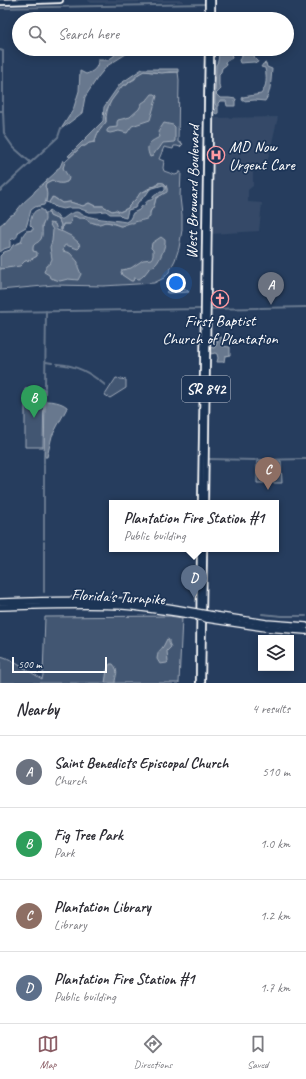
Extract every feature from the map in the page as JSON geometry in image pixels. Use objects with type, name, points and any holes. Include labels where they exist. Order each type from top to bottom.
[{"type":"highway","name":"Florida's Turnpike","points":[[0,602],[121,601],[162,606],[266,628],[306,631]]},
{"type":"highway","name":"Florida's Turnpike","points":[[0,607],[102,605],[196,614]]},
{"type":"highway","name":"Florida's Turnpike","points":[[207,616],[306,626]]},
{"type":"main road","points":[[0,2],[60,0]]},
{"type":"main road","points":[[208,0],[208,12]]},
{"type":"main road","points":[[212,0],[212,12]]},
{"type":"main road","name":"West Broward Boulevard","points":[[201,500],[202,386],[209,208],[209,56]]},
{"type":"main road","name":"West Broward Boulevard","points":[[204,500],[207,353],[204,320],[206,295],[206,110],[210,56]]},
{"type":"main road","points":[[206,110],[208,113],[208,129],[210,131]]},
{"type":"main road","points":[[206,192],[207,204],[209,208]]},
{"type":"main road","points":[[202,386],[206,392]]},
{"type":"main road","points":[[201,462],[205,471]]},
{"type":"main road","points":[[200,552],[202,683]]},
{"type":"main road","points":[[198,683],[204,552]]},
{"type":"shaded area","points":[[87,0],[183,0],[183,2],[91,3]]},
{"type":"shaded area","points":[[114,56],[123,56],[107,66],[98,77],[85,97],[82,113],[61,129],[73,110],[79,91],[80,71],[86,74],[95,69],[98,60],[108,60]]},
{"type":"shaded area","points":[[232,56],[232,58],[225,62],[226,65],[222,68],[219,74],[219,85],[221,89],[216,94],[220,98],[236,100],[235,106],[227,106],[226,101],[220,101],[218,103],[218,113],[216,114],[215,103],[216,65],[219,57]]},
{"type":"shaded area","points":[[242,56],[254,56],[258,61],[257,63],[240,63],[239,60]]},
{"type":"shaded area","points":[[266,63],[267,67],[272,69],[267,98],[265,101],[243,101],[243,97],[261,94],[263,91],[266,82],[266,75],[265,68],[261,67]]},
{"type":"shaded area","points":[[142,69],[178,69],[178,72],[162,73],[144,71],[137,75],[127,85],[123,85],[107,109],[105,115],[106,122],[98,133],[95,142],[82,146],[70,157],[68,156],[103,121],[104,107],[120,84]]},
{"type":"shaded area","points":[[144,71],[161,73],[178,72],[179,80],[178,142],[183,144],[180,147],[174,146],[173,149],[164,147],[159,159],[164,161],[164,171],[175,175],[181,172],[180,197],[182,230],[179,248],[169,272],[164,278],[154,283],[103,286],[54,285],[0,290],[0,269],[16,266],[37,256],[36,252],[33,251],[33,246],[39,241],[45,213],[49,213],[50,216],[59,220],[61,230],[63,224],[70,224],[72,217],[74,216],[97,224],[106,222],[121,226],[148,218],[156,198],[167,190],[164,183],[158,183],[156,186],[141,194],[128,208],[119,212],[89,203],[83,206],[70,202],[62,203],[52,197],[49,203],[46,202],[46,183],[52,180],[59,183],[67,182],[63,164],[82,146],[95,142],[98,134],[106,122],[108,106],[113,98],[123,85],[127,85],[135,79],[139,73]]},
{"type":"shaded area","points":[[152,94],[157,96],[150,120],[132,126],[127,133],[119,131],[110,133],[107,132],[109,128],[117,127],[118,120],[130,117]]},
{"type":"shaded area","points":[[278,117],[265,172],[253,171],[253,186],[248,190],[248,202],[262,203],[259,231],[211,234],[212,118]]},
{"type":"shaded area","points":[[164,123],[175,127],[175,141],[163,143],[158,150],[154,152],[153,156],[150,157],[148,150],[149,144],[160,137],[158,132]]},
{"type":"shaded area","points":[[63,160],[65,162],[63,168],[69,178],[68,181],[60,183],[52,180],[46,183],[45,186],[47,196],[44,205],[35,207],[31,210],[26,227],[19,231],[16,237],[10,240],[10,247],[0,252],[0,225],[9,216],[14,214],[35,191],[55,173]]},
{"type":"shaded area","points":[[158,183],[165,184],[167,192],[156,198],[154,206],[150,212],[150,217],[133,223],[120,226],[108,222],[98,224],[89,222],[85,218],[78,218],[74,216],[72,217],[70,224],[63,224],[61,230],[59,220],[50,216],[47,212],[49,210],[56,214],[59,219],[63,219],[74,212],[77,212],[95,218],[126,222],[130,219],[133,213],[145,205],[147,201],[153,199],[153,197],[159,192],[163,192],[165,190],[165,186],[163,185],[150,189],[138,202],[135,208],[128,210],[126,218],[119,214],[110,214],[106,211],[89,212],[78,208],[63,209],[55,207],[49,202],[53,197],[62,203],[70,202],[83,206],[89,203],[95,206],[103,206],[112,211],[116,210],[120,212],[128,208],[140,193],[158,185]]},
{"type":"shaded area","points":[[41,209],[44,211],[45,220],[42,226],[41,239],[33,246],[33,251],[37,252],[37,256],[25,261],[20,266],[0,269],[0,256],[4,252],[10,250],[13,245],[21,242],[26,231],[33,230],[30,225],[32,217],[34,212]]},
{"type":"shaded area","points":[[49,223],[55,224],[57,230],[71,236],[79,243],[80,247],[78,249],[66,245],[64,246],[63,251],[70,253],[78,262],[78,267],[81,274],[78,280],[68,279],[60,281],[50,278],[49,275],[44,272],[46,266],[52,259],[50,247],[53,230]]},
{"type":"shaded area","points":[[161,237],[165,240],[165,246],[156,264],[142,277],[139,279],[134,278],[133,281],[122,275],[122,270],[131,268],[143,260],[151,259],[153,256],[153,250],[151,248],[152,243]]},
{"type":"shaded area","points":[[179,278],[183,287],[189,292],[166,292],[172,287]]},
{"type":"shaded area","points":[[222,337],[222,346],[230,347],[230,355],[225,356],[224,362],[217,362],[217,354],[211,354],[210,347],[214,348],[218,342],[212,338]]},
{"type":"shaded area","points":[[116,378],[126,380],[126,388],[110,398],[105,395]]},
{"type":"shaded area","points":[[25,389],[44,389],[43,447],[25,447]]},
{"type":"shaded area","points":[[45,401],[59,403],[67,407],[52,436],[47,457],[44,457]]},
{"type":"shaded area","points":[[257,461],[281,461],[282,483],[257,483]]},
{"type":"shaded area","points":[[170,616],[182,618],[179,683],[0,683],[0,656],[9,659],[42,679],[45,617]]},
{"type":"shaded area","points":[[167,639],[169,640],[171,647],[167,651],[168,662],[160,664],[157,659],[158,653]]},
{"type":"shaded area","points":[[110,664],[113,664],[116,669],[117,674],[115,683],[105,683],[107,670]]},
{"type":"waterway","points":[[0,8],[206,4]]},
{"type":"waterway","points":[[206,5],[206,12]]},
{"type":"waterway","points":[[0,50],[3,51],[3,111]]},
{"type":"waterway","points":[[203,172],[205,56]]},
{"type":"waterway","points":[[0,111],[3,111],[4,134],[13,147],[30,162]]},
{"type":"waterway","points":[[0,191],[58,137],[61,128]]},
{"type":"waterway","points":[[201,309],[203,176]]},
{"type":"waterway","points":[[260,308],[306,307]]},
{"type":"waterway","points":[[209,309],[258,308]]},
{"type":"waterway","points":[[0,312],[203,309]]},
{"type":"waterway","points":[[45,387],[46,311]]},
{"type":"waterway","points":[[46,362],[52,363]]},
{"type":"waterway","points":[[57,364],[83,370],[105,385]]},
{"type":"waterway","points":[[45,389],[45,401]]},
{"type":"waterway","points":[[44,457],[44,463]]},
{"type":"waterway","points":[[208,459],[255,460]]},
{"type":"waterway","points":[[257,460],[306,459]]},
{"type":"waterway","points":[[44,465],[44,539]]},
{"type":"waterway","points":[[44,542],[44,592]]},
{"type":"waterway","points":[[262,614],[306,616]]},
{"type":"place","name":"MD Now Urgent Care","points":[[216,155]]},
{"type":"place","name":"First Baptist Church of Plantation","points":[[220,299]]},
{"type":"place","name":"Saint Benedicts Episcopal Church","points":[[271,305]]},
{"type":"place","name":"Fig Tree Park","points":[[34,418]]},
{"type":"place","name":"Plantation Library","points":[[268,490]]},
{"type":"place","name":"Plantation Fire Station #1","points":[[194,598]]}]
